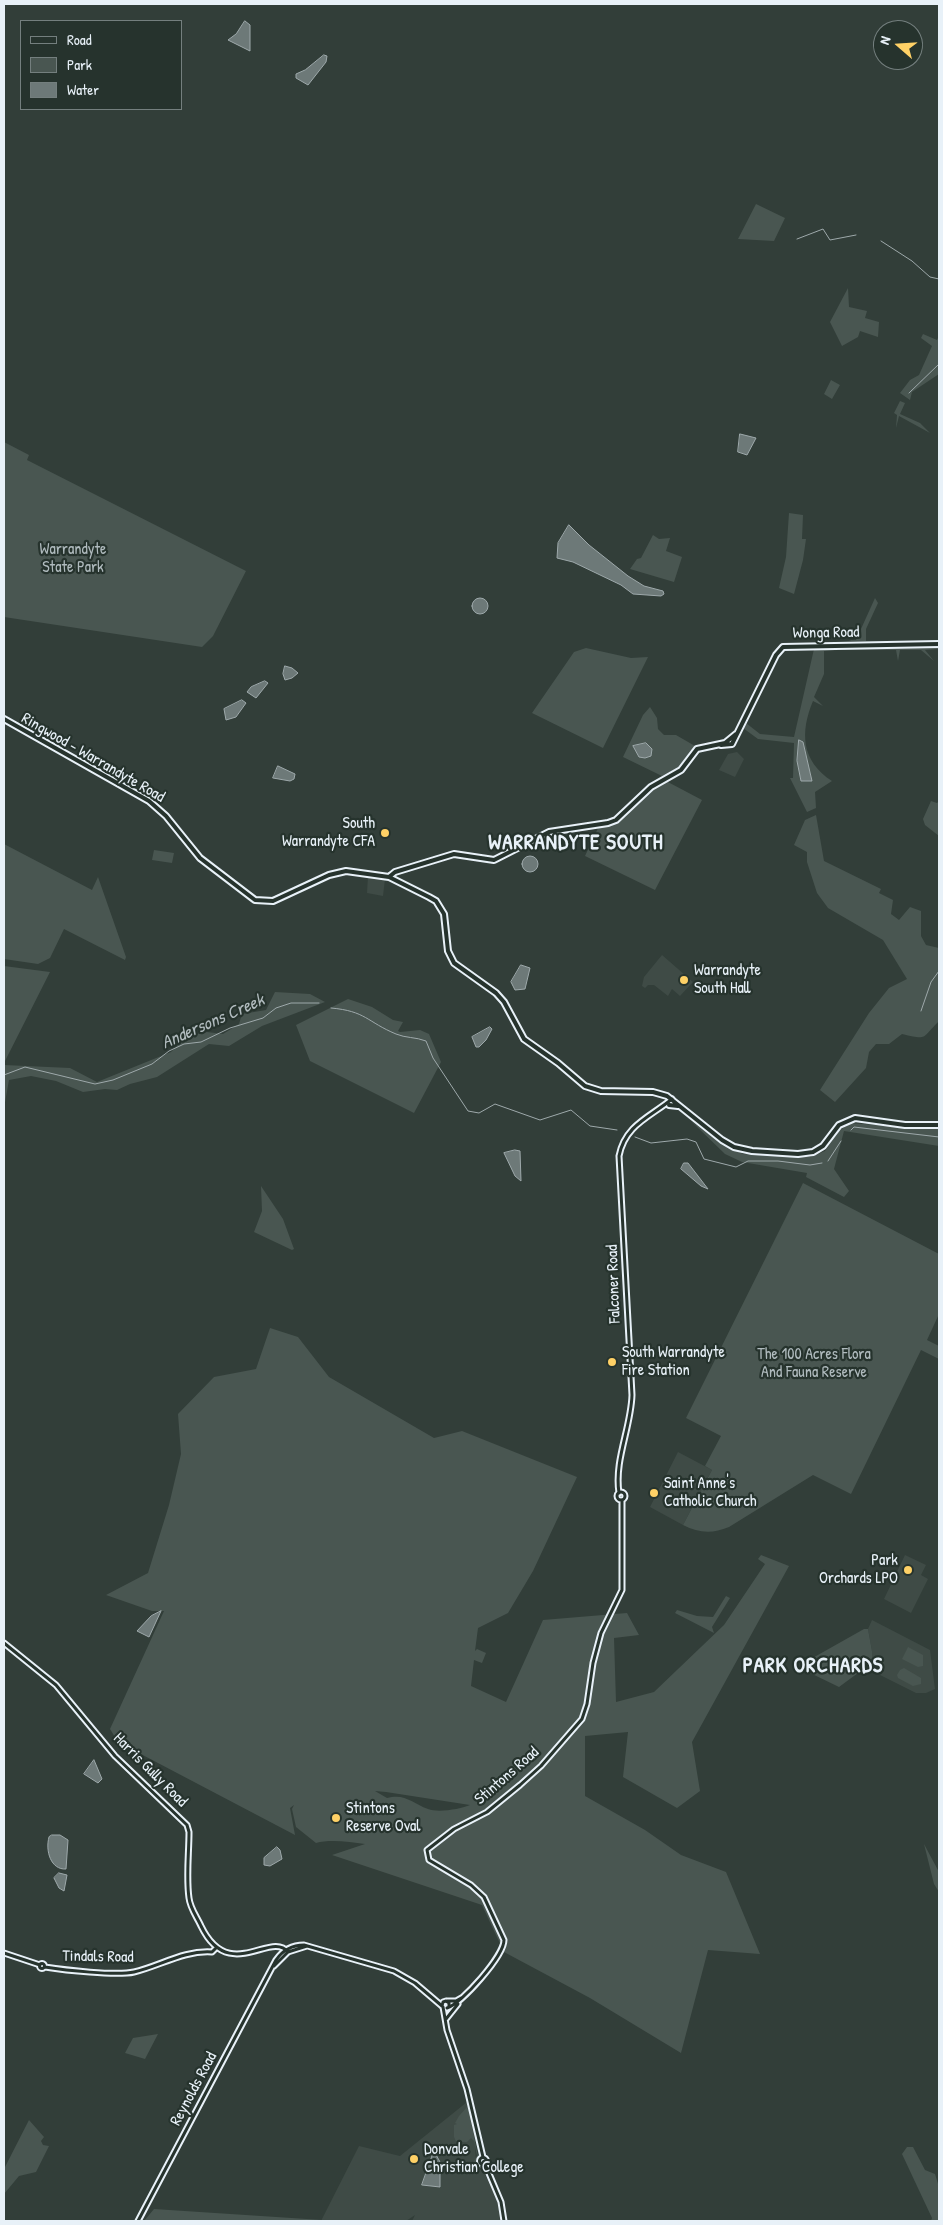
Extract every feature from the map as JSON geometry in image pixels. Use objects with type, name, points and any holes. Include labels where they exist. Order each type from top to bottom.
[{"type":"main road","name":"Wonga Road","points":[[398,872],[458,854],[494,860],[549,832],[608,823],[616,820],[651,787],[681,770],[697,750],[731,741],[778,652],[784,647],[939,644]]},
{"type":"main road","name":"Ringwood - Warrandyte Road","points":[[4,719],[149,801],[166,816],[200,858],[255,900],[273,901],[340,872],[365,872],[398,880],[436,901],[444,914],[448,951],[454,963],[496,993],[504,1002],[524,1039],[533,1047],[558,1062],[585,1086],[595,1090],[664,1095],[673,1100],[717,1137],[734,1147],[752,1151],[798,1154],[817,1151],[825,1144],[839,1125],[855,1118],[905,1126],[939,1125]]},
{"type":"main road","points":[[390,878],[398,872]]},
{"type":"main road","points":[[398,872],[398,880]]},
{"type":"main road","points":[[660,1108],[667,1100],[664,1095]]},
{"type":"main road","name":"Falconer Road","points":[[660,1108],[669,1105],[673,1100]]},
{"type":"main road","name":"Falconer Road","points":[[621,1493],[619,1474],[632,1395],[619,1156],[625,1139],[633,1127],[641,1119],[673,1100]]},
{"type":"main road","points":[[669,1105],[678,1106],[692,1116]]},
{"type":"main road","points":[[621,1493],[624,1497],[620,1500],[617,1495],[621,1493]]},
{"type":"main road","name":"Stintons Road","points":[[447,2008],[460,2002],[500,1953],[504,1940],[484,1897],[471,1885],[429,1860],[427,1850],[454,1829],[487,1812],[520,1785],[541,1766],[582,1719],[587,1704],[593,1663],[601,1633],[622,1590],[620,1500]]},
{"type":"main road","name":"Harris Gully Road","points":[[4,1643],[56,1685],[115,1756],[187,1825],[189,1832],[189,1900],[205,1935],[215,1947]]},
{"type":"main road","points":[[215,1947],[229,1954],[239,1954],[279,1947],[286,1952],[308,1946],[394,1971],[416,1983],[442,2006],[447,2008]]},
{"type":"main road","name":"Tindals Road","points":[[4,1953],[40,1965],[42,1969],[45,1967],[64,1970],[130,1973],[189,1953],[208,1952],[215,1947]]},
{"type":"main road","points":[[278,1957],[279,1947]]},
{"type":"main road","name":"Reynolds Road","points":[[138,2221],[278,1957],[286,1952]]},
{"type":"main road","name":"Reynolds Road","points":[[272,1968],[286,1952]]},
{"type":"main road","points":[[433,1998],[456,2001],[464,1996]]},
{"type":"main road","points":[[447,2001],[442,2003],[446,2024],[467,2089],[482,2158],[486,2160],[485,2164],[499,2197],[504,2221]]},
{"type":"main road","points":[[446,2024],[447,2008],[450,2004],[447,2001]]},
{"type":"main road","points":[[446,2019],[460,2002]]},
{"type":"shaded area","points":[[737,752],[744,759],[735,777],[719,770],[728,754]]},
{"type":"shaded area","points":[[368,876],[385,879],[383,896],[367,893]]},
{"type":"shaded area","points":[[662,955],[693,982],[680,996],[672,989],[668,996],[654,985],[648,985],[645,988],[642,986],[644,977]]},
{"type":"shaded area","points":[[678,1452],[712,1470],[683,1525],[650,1507]]},
{"type":"shaded area","points":[[905,1555],[926,1565],[921,1575],[928,1579],[911,1613],[884,1599]]},
{"type":"shaded area","points":[[872,1620],[930,1650],[935,1689],[926,1693],[916,1693],[872,1671],[872,1651],[868,1629]]},
{"type":"shaded area","name":"Donvale Christian College","points":[[467,2102],[474,2128],[476,2162],[482,2168],[498,2202],[500,2221],[412,2221],[415,2215],[406,2221],[321,2221],[359,2146],[400,2156]]},
{"type":"green space","points":[[756,204],[785,218],[774,241],[738,239]]},
{"type":"green space","points":[[848,288],[849,307],[867,311],[865,318],[879,322],[878,337],[860,331],[858,337],[842,346],[830,322]]},
{"type":"green space","points":[[923,334],[937,340],[939,336],[939,374],[912,392],[910,400],[900,393],[910,380],[919,375],[932,346],[921,338]]},
{"type":"green space","points":[[831,380],[840,385],[832,399],[824,394]]},
{"type":"green space","points":[[900,401],[905,403],[900,414],[920,423],[930,433],[899,416],[896,428],[897,415],[894,413]]},
{"type":"green space","name":"Warrandyte State Park","points":[[4,442],[29,455],[27,460],[246,571],[213,636],[202,647],[4,617]]},
{"type":"green space","points":[[789,513],[803,515],[802,539],[806,539],[803,560],[794,594],[779,588],[786,557]]},
{"type":"green space","points":[[653,535],[659,539],[670,538],[666,551],[682,557],[674,582],[630,569],[637,559],[641,558]]},
{"type":"green space","points":[[875,598],[878,603],[866,629],[866,641],[849,640],[856,640]]},
{"type":"green space","points":[[586,648],[631,658],[648,657],[603,748],[532,713],[574,652]]},
{"type":"green space","points":[[845,648],[939,649],[925,650],[934,661],[921,650],[900,650],[898,661],[896,650],[843,650]]},
{"type":"green space","points":[[814,649],[838,650],[824,651],[824,674],[814,697],[823,706],[813,701],[806,724],[805,735],[809,755],[814,764],[832,781],[815,792],[816,808],[807,812],[790,778],[793,778],[794,743],[758,739],[743,728],[746,723],[760,734],[794,737]]},
{"type":"green space","points":[[650,707],[657,718],[658,729],[664,735],[676,735],[695,746],[678,768],[662,776],[623,757],[643,715]]},
{"type":"green space","points":[[666,781],[702,800],[655,890],[585,856],[599,826],[612,823],[651,787]]},
{"type":"green space","points":[[931,801],[937,803],[939,801],[939,836],[925,825],[923,819]]},
{"type":"green space","points":[[816,815],[824,861],[881,889],[879,893],[893,900],[891,914],[899,920],[910,907],[921,911],[921,936],[926,945],[939,948],[939,1021],[924,1036],[916,1037],[902,1034],[889,1044],[876,1044],[869,1052],[866,1068],[835,1102],[820,1090],[869,1013],[889,988],[907,979],[883,940],[828,908],[817,893],[807,862],[807,852],[794,845],[805,820]]},
{"type":"green space","points":[[4,844],[92,890],[98,877],[126,957],[125,960],[64,929],[50,958],[38,964],[4,959]]},
{"type":"green space","points":[[154,850],[174,853],[172,863],[152,860]]},
{"type":"green space","points":[[4,966],[50,972],[4,1063]]},
{"type":"green space","points":[[275,992],[310,994],[325,1002],[262,1026],[229,1046],[209,1044],[157,1077],[130,1084],[117,1090],[105,1089],[83,1092],[56,1081],[31,1076],[9,1080],[4,1108],[4,1065],[70,1068],[97,1082],[171,1052],[187,1036],[207,1032],[223,1034],[239,1024],[242,1014],[266,1010]]},
{"type":"green space","points":[[348,999],[372,1007],[393,1020],[403,1022],[398,1031],[400,1032],[420,1030],[429,1034],[441,1062],[414,1113],[310,1061],[296,1025]]},
{"type":"green space","points":[[691,1121],[715,1139],[743,1154],[810,1157],[825,1151],[838,1132],[849,1123],[939,1129],[939,1146],[844,1131],[834,1169],[849,1191],[844,1197],[806,1177],[807,1173],[742,1162],[725,1154]]},
{"type":"green space","name":"The 100 Acres Flora And Fauna Reserve","points":[[803,1183],[939,1254],[939,1314],[927,1340],[939,1346],[939,1359],[921,1350],[851,1494],[813,1475],[729,1527],[711,1532],[695,1530],[683,1525],[712,1470],[705,1466],[721,1436],[686,1418]]},
{"type":"green space","points":[[261,1186],[283,1219],[294,1249],[292,1250],[254,1232],[262,1211]]},
{"type":"green space","points":[[270,1328],[298,1337],[329,1377],[434,1438],[462,1431],[577,1477],[533,1571],[508,1613],[478,1628],[475,1651],[477,1649],[486,1653],[482,1663],[474,1660],[471,1686],[506,1702],[543,1620],[627,1613],[639,1635],[614,1638],[616,1702],[654,1692],[724,1625],[765,1564],[758,1559],[761,1555],[789,1566],[692,1742],[700,1791],[677,1808],[623,1777],[628,1732],[585,1736],[585,1796],[645,1830],[681,1855],[726,1872],[760,1954],[708,1950],[681,2053],[590,1998],[504,1952],[482,1905],[332,1855],[365,1844],[334,1841],[316,1843],[296,1827],[292,1809],[294,1805],[290,1808],[295,1835],[118,1742],[110,1729],[164,1611],[152,1611],[106,1595],[148,1573],[169,1505],[181,1454],[178,1414],[214,1377],[256,1369]],"holes":[[[375,1791],[470,1805],[438,1811],[422,1807],[408,1799],[399,1797],[387,1798]]]},
{"type":"green space","points":[[726,1596],[730,1598],[712,1627],[714,1633],[675,1613],[677,1610],[697,1616],[713,1617]]},
{"type":"green space","points":[[864,1629],[868,1629],[872,1651],[872,1671],[858,1673],[839,1687],[804,1670],[809,1660]]},
{"type":"green space","points":[[908,1647],[923,1655],[923,1666],[918,1667],[902,1659]]},
{"type":"green space","points":[[904,1668],[921,1678],[921,1684],[913,1686],[898,1678],[897,1675],[900,1670]]},
{"type":"green space","points":[[924,1844],[939,1872],[939,1892],[934,1884]]},
{"type":"green space","points":[[158,2034],[145,2059],[125,2053],[133,2038]]},
{"type":"green space","points":[[468,2106],[478,2157],[475,2164],[473,2163],[477,2156],[474,2141],[471,2138],[467,2142],[460,2142],[462,2154],[454,2137],[454,2125],[457,2124],[455,2123],[459,2116]]},
{"type":"green space","points":[[29,2120],[44,2137],[41,2141],[43,2145],[49,2146],[36,2172],[19,2176],[4,2194],[4,2169]]},
{"type":"green space","points":[[907,2147],[913,2147],[925,2170],[935,2174],[939,2187],[939,2221],[931,2221],[932,2218],[902,2154]]},
{"type":"green space","points":[[154,2209],[322,2220],[144,2221]]},
{"type":"water","points":[[245,21],[250,25],[250,51],[228,40],[236,34]]},
{"type":"water","points":[[324,55],[327,56],[326,62],[308,85],[296,78],[296,74],[305,70]]},
{"type":"water","points":[[740,434],[756,438],[747,455],[738,452]]},
{"type":"water","points":[[569,525],[589,545],[628,576],[644,586],[663,591],[664,594],[661,596],[633,594],[621,585],[573,562],[557,558],[558,543]]},
{"type":"water","points":[[477,598],[483,598],[488,603],[486,612],[477,614],[472,609],[472,603]]},
{"type":"water","points":[[285,666],[292,668],[298,673],[292,678],[285,680],[283,674]]},
{"type":"water","points":[[265,681],[268,683],[256,698],[247,692],[251,687]]},
{"type":"water","points":[[242,700],[246,703],[236,717],[226,720],[224,709]]},
{"type":"water","points":[[799,740],[803,742],[812,781],[801,781],[797,761]]},
{"type":"water","points":[[646,743],[652,749],[651,756],[639,757],[633,746]]},
{"type":"water","points":[[278,766],[295,774],[294,779],[290,781],[273,778]]},
{"type":"water","points":[[530,856],[536,858],[538,864],[536,870],[530,872],[524,870],[522,864],[524,858]]},
{"type":"water","points":[[521,965],[530,968],[525,989],[515,990],[511,982]]},
{"type":"water","points":[[490,1027],[492,1029],[486,1040],[479,1047],[476,1047],[472,1037]]},
{"type":"water","points":[[515,1150],[520,1151],[521,1181],[515,1176],[504,1153]]},
{"type":"water","points":[[684,1163],[688,1163],[708,1189],[701,1186],[681,1169]]},
{"type":"water","points":[[161,1611],[149,1637],[137,1631],[151,1616]]},
{"type":"water","points":[[94,1760],[102,1779],[98,1783],[84,1774]]},
{"type":"water","points":[[60,1835],[68,1840],[66,1869],[56,1866],[50,1859],[48,1842],[49,1837]]},
{"type":"water","points":[[277,1847],[280,1850],[282,1859],[270,1866],[264,1865],[264,1858]]},
{"type":"water","points":[[59,1873],[67,1875],[64,1891],[59,1888],[54,1878]]},
{"type":"water","points":[[434,2151],[440,2162],[440,2187],[422,2185]]},
{"type":"waterway","points":[[797,239],[823,229],[830,240],[856,235]]},
{"type":"waterway","points":[[881,241],[912,261],[930,277],[939,279]]},
{"type":"waterway","points":[[909,393],[939,364]]},
{"type":"waterway","points":[[921,1011],[931,982],[939,971]]},
{"type":"waterway","name":"Andersons Creek","points":[[4,1075],[25,1067],[95,1084],[113,1080],[152,1064],[169,1051],[184,1044],[201,1042],[230,1028],[263,1018],[276,1008],[291,1003],[319,1003]]},
{"type":"waterway","name":"Andersons Creek","points":[[331,1008],[343,1009],[359,1014],[386,1030],[426,1041],[433,1058],[468,1111],[479,1113],[495,1104],[540,1120],[571,1110],[590,1126],[617,1130]]},
{"type":"waterway","name":"Andersons Creek","points":[[851,1130],[854,1127],[939,1137]]},
{"type":"waterway","name":"Andersons Creek","points":[[635,1137],[651,1143],[687,1139],[696,1142],[704,1159],[736,1167],[748,1161],[778,1161],[810,1165],[822,1163]]},
{"type":"waterway","name":"Andersons Creek","points":[[828,1161],[841,1141]]},
{"type":"place","name":"South Warrandyte CFA","points":[[385,833]]},
{"type":"place","name":"Warrandyte South Hall","points":[[684,980]]},
{"type":"place","name":"South Warrandyte Fire Station","points":[[612,1362]]},
{"type":"place","name":"Saint Anne's Catholic Church","points":[[654,1493]]},
{"type":"place","name":"Park Orchards LPO","points":[[908,1570]]},
{"type":"place","name":"Stintons Reserve Oval","points":[[336,1818]]},
{"type":"place","name":"Donvale Christian College","points":[[414,2159]]},
{"type":"district","name":"WARRANDYTE SOUTH","points":[[576,843]]},
{"type":"district","name":"PARK ORCHARDS","points":[[813,1666]]}]
